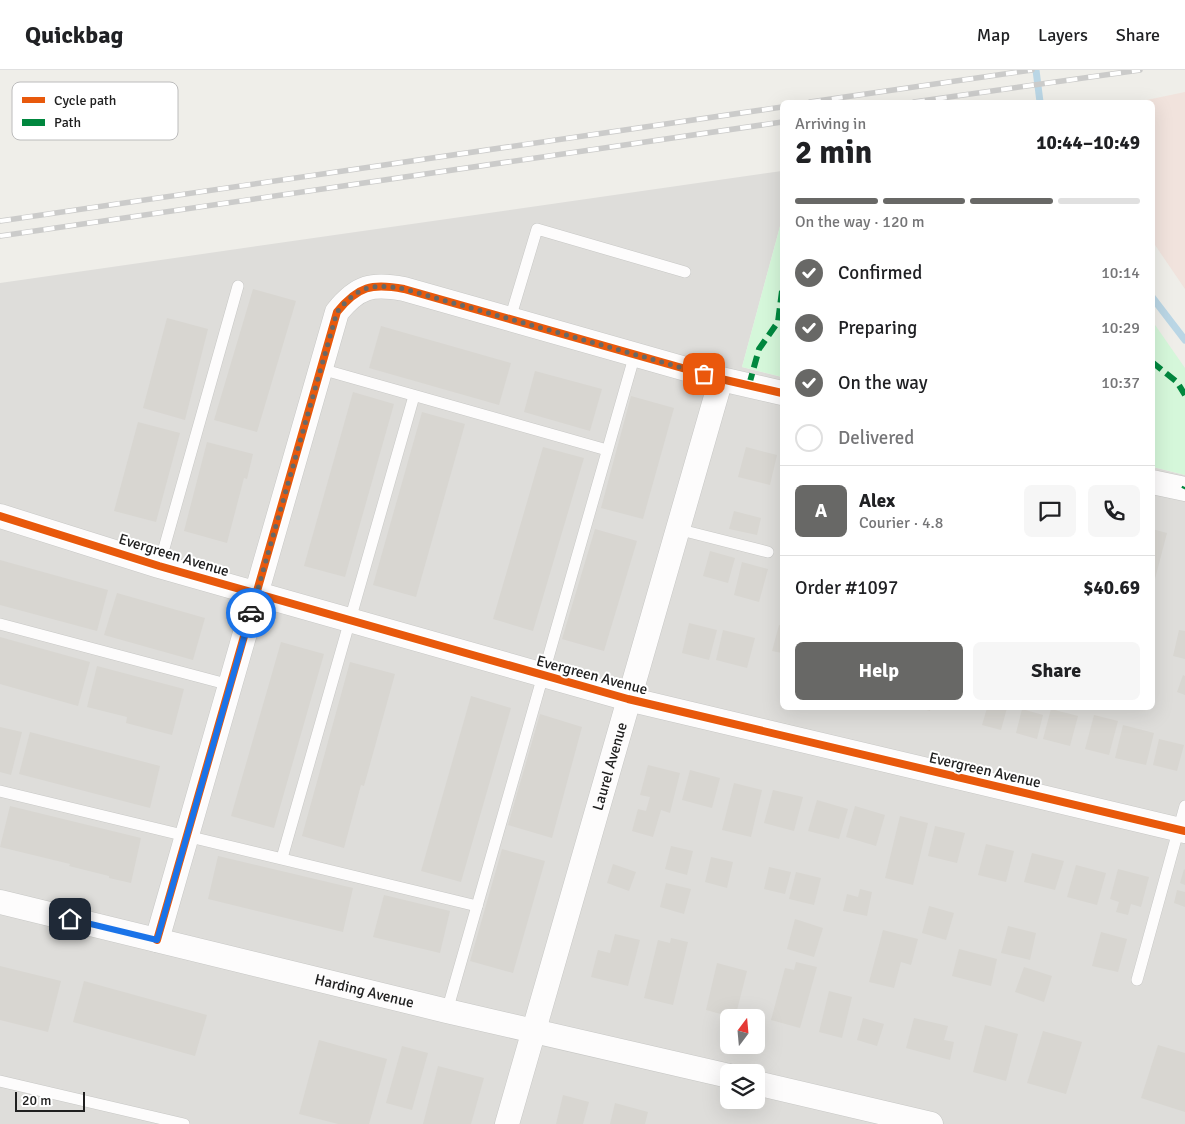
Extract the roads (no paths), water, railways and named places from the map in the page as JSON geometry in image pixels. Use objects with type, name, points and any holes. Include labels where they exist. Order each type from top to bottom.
[{"type":"street","points":[[157,940],[320,369],[337,312],[348,298],[363,289],[384,285],[404,289],[721,379],[780,393]]},
{"type":"street","name":"Laurel Avenue","points":[[507,1124],[721,379]]},
{"type":"street","points":[[1155,483],[1185,489]]},
{"type":"street","name":"Evergreen Avenue","points":[[0,516],[159,566],[628,699],[1182,830]]},
{"type":"street","name":"Harding Avenue","points":[[0,902],[447,1011],[720,1074]]},
{"type":"street","points":[[765,1085],[931,1124]]},
{"type":"lane","points":[[510,318],[537,228],[685,272]]},
{"type":"lane","points":[[159,566],[238,286]]},
{"type":"lane","points":[[447,1011],[635,354]]},
{"type":"lane","points":[[320,369],[607,450]]},
{"type":"lane","points":[[282,858],[414,396]]},
{"type":"lane","points":[[677,529],[768,552]]},
{"type":"lane","points":[[0,624],[230,685]]},
{"type":"lane","points":[[0,791],[477,906]]},
{"type":"lane","points":[[1137,980],[1182,830],[1185,806]]},
{"type":"lane","points":[[0,1081],[184,1124]]},
{"type":"waterway","points":[[1036,70],[1040,100]]},
{"type":"waterway","points":[[1155,301],[1185,340]]},
{"type":"railway","points":[[824,100],[1032,70]]},
{"type":"railway","points":[[928,100],[1140,70]]},
{"type":"railway","points":[[0,221],[780,107]]},
{"type":"railway","points":[[0,236],[780,122]]}]
